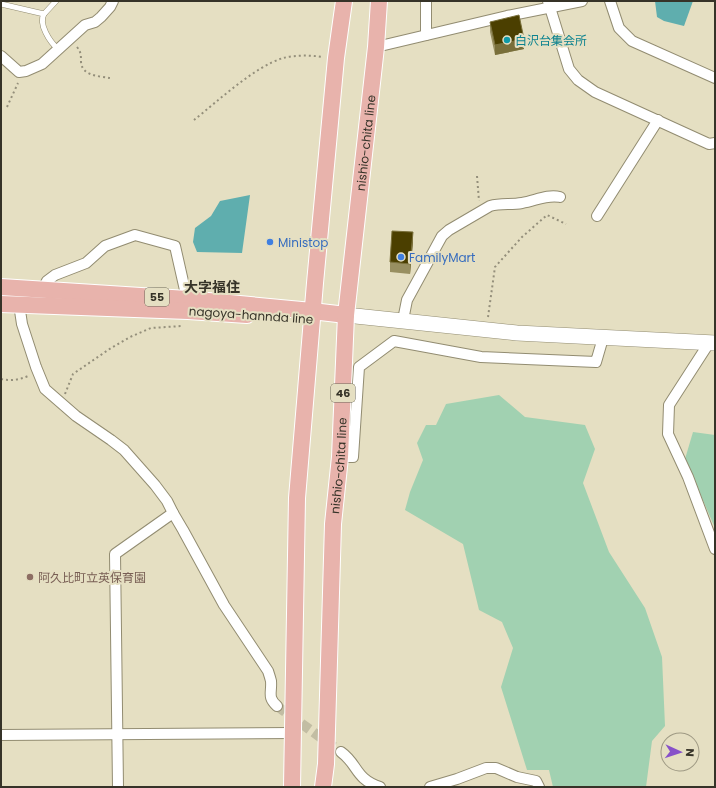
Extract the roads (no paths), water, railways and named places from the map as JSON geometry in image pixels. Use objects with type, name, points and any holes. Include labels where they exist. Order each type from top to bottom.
[{"type":"main road","points":[[292,787],[297,498],[336,58],[344,1]]},
{"type":"main road","name":"nishio-chita line","points":[[323,787],[326,756],[333,524],[340,457],[346,315],[376,47],[379,1]]},
{"type":"main road","name":"nagoya-hannda line","points":[[1,287],[187,299],[312,316]]},
{"type":"main road","name":"nagoya-hannda line","points":[[1,304],[198,312],[287,318],[346,315]]},
{"type":"street","points":[[1,56],[21,72],[42,64],[85,25],[95,22],[101,17],[114,1]]},
{"type":"street","points":[[426,1],[426,35]]},
{"type":"street","points":[[376,47],[507,16],[548,4],[582,1]]},
{"type":"street","points":[[610,1],[619,28],[632,41],[715,78]]},
{"type":"street","points":[[548,4],[569,69],[578,80],[595,92],[709,144],[715,143]]},
{"type":"street","points":[[597,216],[658,120]]},
{"type":"street","points":[[403,320],[407,300],[442,236],[449,230],[496,205],[535,201],[549,196],[560,197]]},
{"type":"street","points":[[43,289],[47,281],[54,275],[86,263],[106,246],[135,235],[175,246],[187,299]]},
{"type":"street","points":[[19,304],[22,324],[45,388],[76,416],[124,450],[156,485],[167,501],[224,605],[268,670],[271,682],[270,697],[272,702],[277,706]]},
{"type":"street","points":[[346,315],[517,333],[712,343]]},
{"type":"street","points":[[340,457],[353,457],[359,367],[394,341],[481,357],[596,362],[603,338]]},
{"type":"street","points":[[712,343],[669,406],[668,434],[688,477],[715,549]]},
{"type":"street","points":[[118,787],[115,554],[173,514]]},
{"type":"street","points":[[1,735],[293,733]]},
{"type":"street","points":[[341,752],[346,756],[363,780],[380,787]]},
{"type":"street","points":[[430,787],[486,768],[496,768],[517,777],[536,781],[539,787]]},
{"type":"lane","points":[[56,1],[44,14],[42,21],[47,34],[55,46],[59,49]]},
{"type":"lane","points":[[1,4],[44,14]]},
{"type":"water","points":[[655,1],[693,1],[684,26],[664,21],[657,17]]},
{"type":"water","points":[[250,195],[242,253],[197,252],[193,242],[195,228],[211,216],[220,201]]},
{"type":"tunnel","points":[[277,706],[341,752]]},
{"type":"place","name":"白沢台集会所","points":[[507,40]]},
{"type":"place","name":"Ministop","points":[[270,242]]},
{"type":"place","name":"FamilyMart","points":[[401,257]]},
{"type":"place","name":"阿久比町立英保育園","points":[[30,577]]},
{"type":"district","name":"大字福住","points":[[212,287]]}]
